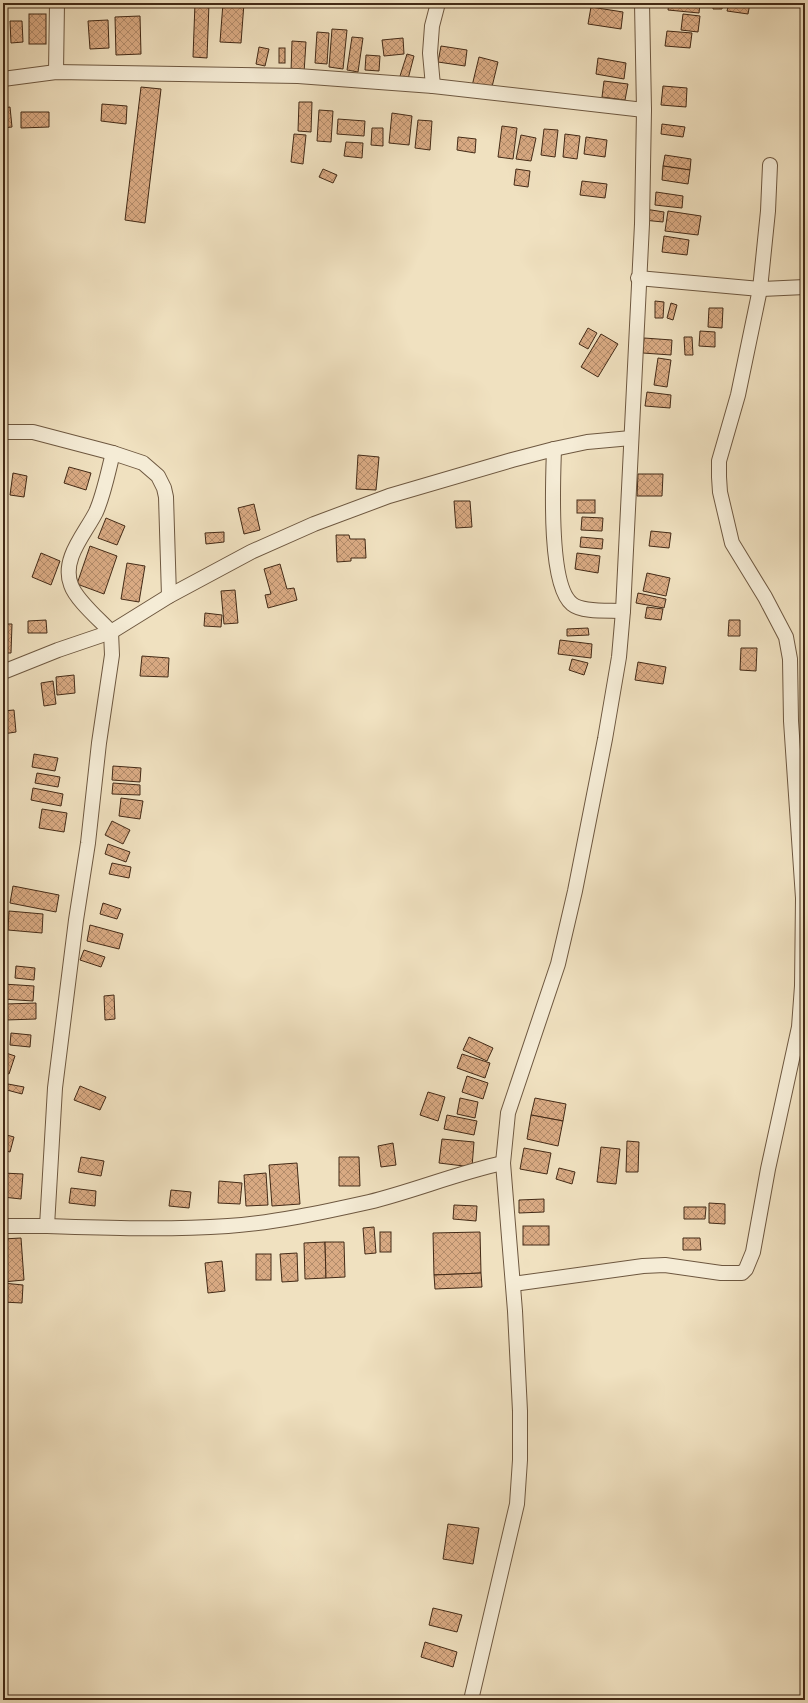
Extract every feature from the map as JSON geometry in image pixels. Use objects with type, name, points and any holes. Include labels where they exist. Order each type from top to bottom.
[{"type":"street","points":[[56,72],[57,3]]},
{"type":"street","points":[[433,86],[430,53],[432,26],[438,3]]},
{"type":"street","points":[[471,1700],[517,1504],[520,1460],[520,1411],[513,1284],[502,1163],[508,1113],[558,964],[573,898],[614,690],[623,611],[638,278],[642,224],[644,110],[642,3]]},
{"type":"street","points":[[3,79],[56,72],[298,76],[433,86],[644,110]]},
{"type":"street","points":[[513,1284],[643,1266],[665,1265],[721,1273],[742,1273],[748,1265],[753,1252],[768,1169],[798,1027],[802,986],[803,898],[792,721],[790,659],[786,637],[765,597],[732,543],[720,492],[719,461],[738,395],[760,289],[768,211],[770,165]]},
{"type":"street","points":[[638,278],[760,289],[805,287]]},
{"type":"street","points":[[3,432],[33,432],[113,453],[143,463],[158,476],[164,488],[168,517],[169,596]]},
{"type":"street","points":[[3,672],[58,650],[111,632],[169,596],[251,552],[314,524],[389,496],[554,448],[588,442],[631,438]]},
{"type":"street","points":[[554,448],[554,537],[556,563],[561,588],[573,605],[589,610],[623,611]]},
{"type":"street","points":[[47,1226],[56,1088],[76,920],[88,844],[99,743],[112,655],[111,632],[77,597],[71,585],[68,573],[73,554],[96,511],[113,453]]},
{"type":"street","points":[[3,1226],[47,1226],[146,1230],[230,1226],[298,1216],[370,1201],[470,1170],[502,1163]]},
{"type":"building","points":[[195,3],[209,3],[207,58],[193,57]]},
{"type":"building","points":[[223,3],[244,3],[241,43],[220,42]]},
{"type":"building","points":[[669,3],[700,3],[699,13],[668,10]]},
{"type":"building","points":[[713,3],[723,3],[722,9],[713,9]]},
{"type":"building","points":[[729,3],[750,3],[748,14],[727,11]]},
{"type":"building","points":[[591,7],[623,12],[621,29],[588,24]]},
{"type":"building","points":[[29,14],[46,14],[46,44],[29,44]]},
{"type":"building","points":[[683,14],[700,16],[698,32],[681,30]]},
{"type":"building","points":[[140,16],[141,54],[116,55],[115,17]]},
{"type":"building","points":[[3,19],[5,43],[3,43]]},
{"type":"building","points":[[108,20],[109,48],[90,49],[88,21]]},
{"type":"building","points":[[10,21],[22,21],[23,42],[11,43]]},
{"type":"building","points":[[332,29],[347,30],[343,69],[329,67]]},
{"type":"building","points":[[667,31],[692,33],[690,48],[665,46]]},
{"type":"building","points":[[317,32],[329,33],[327,64],[315,63]]},
{"type":"building","points":[[352,37],[363,38],[358,72],[347,70]]},
{"type":"building","points":[[403,38],[404,54],[384,56],[382,40]]},
{"type":"building","points":[[292,41],[306,42],[304,73],[291,72]]},
{"type":"building","points":[[441,46],[467,50],[465,66],[438,62]]},
{"type":"building","points":[[259,47],[269,49],[265,66],[256,64]]},
{"type":"building","points":[[279,48],[285,48],[285,63],[279,63]]},
{"type":"building","points":[[407,54],[414,56],[408,79],[400,76]]},
{"type":"building","points":[[366,55],[380,56],[379,71],[365,70]]},
{"type":"building","points":[[479,57],[498,62],[491,91],[472,86]]},
{"type":"building","points":[[598,58],[626,63],[624,79],[596,74]]},
{"type":"building","points":[[604,81],[628,84],[625,100],[602,97]]},
{"type":"building","points":[[663,86],[687,88],[686,107],[661,105]]},
{"type":"building","points":[[141,87],[161,89],[145,223],[125,220]]},
{"type":"building","points":[[299,102],[312,102],[311,132],[298,131]]},
{"type":"building","points":[[102,104],[127,106],[126,124],[101,121]]},
{"type":"building","points":[[10,107],[12,127],[3,128],[3,108]]},
{"type":"building","points":[[319,110],[333,111],[331,142],[317,141]]},
{"type":"building","points":[[21,112],[49,112],[49,127],[21,128]]},
{"type":"building","points":[[392,113],[412,116],[409,145],[389,143]]},
{"type":"building","points":[[338,119],[365,121],[364,136],[337,134]]},
{"type":"building","points":[[418,120],[432,121],[430,150],[415,148]]},
{"type":"building","points":[[662,124],[685,127],[683,137],[661,134]]},
{"type":"building","points":[[502,126],[517,128],[513,159],[498,157]]},
{"type":"building","points":[[372,128],[383,128],[383,146],[371,145]]},
{"type":"building","points":[[544,129],[558,130],[555,157],[541,155]]},
{"type":"building","points":[[294,134],[306,135],[303,164],[291,162]]},
{"type":"building","points":[[565,134],[580,136],[577,159],[563,157]]},
{"type":"building","points":[[521,135],[536,138],[531,161],[516,159]]},
{"type":"building","points":[[458,137],[476,139],[475,153],[457,150]]},
{"type":"building","points":[[586,137],[607,140],[605,157],[584,154]]},
{"type":"building","points":[[346,142],[363,143],[362,158],[344,156]]},
{"type":"building","points":[[665,155],[691,159],[690,170],[663,166]]},
{"type":"building","points":[[663,166],[690,170],[688,184],[662,180]]},
{"type":"building","points":[[323,169],[337,175],[333,183],[319,177]]},
{"type":"building","points":[[516,169],[530,171],[528,187],[514,185]]},
{"type":"building","points":[[582,181],[607,184],[605,198],[580,195]]},
{"type":"building","points":[[656,192],[683,196],[682,208],[655,205]]},
{"type":"building","points":[[645,209],[664,212],[663,222],[643,220]]},
{"type":"building","points":[[668,211],[701,216],[698,235],[665,231]]},
{"type":"building","points":[[664,236],[689,240],[687,255],[662,252]]},
{"type":"building","points":[[655,301],[664,302],[663,318],[655,318]]},
{"type":"building","points":[[671,303],[677,305],[673,320],[667,318]]},
{"type":"building","points":[[709,308],[723,308],[722,328],[708,327]]},
{"type":"building","points":[[588,328],[597,333],[588,349],[579,344]]},
{"type":"building","points":[[700,331],[715,332],[715,347],[699,346]]},
{"type":"building","points":[[601,334],[618,344],[598,377],[581,367]]},
{"type":"building","points":[[684,337],[692,337],[693,355],[685,355]]},
{"type":"building","points":[[644,338],[672,340],[671,355],[643,353]]},
{"type":"building","points":[[658,358],[671,360],[667,387],[654,385]]},
{"type":"building","points":[[647,392],[671,395],[670,408],[645,406]]},
{"type":"building","points":[[358,455],[379,457],[376,490],[356,489]]},
{"type":"building","points":[[69,467],[91,473],[86,490],[64,483]]},
{"type":"building","points":[[13,473],[27,476],[24,497],[10,495]]},
{"type":"building","points":[[638,474],[663,474],[662,496],[637,496]]},
{"type":"building","points":[[577,500],[595,500],[595,513],[577,513]]},
{"type":"building","points":[[454,501],[470,501],[472,527],[456,528]]},
{"type":"building","points":[[254,504],[260,530],[244,534],[238,508]]},
{"type":"building","points":[[582,517],[603,518],[602,531],[581,530]]},
{"type":"building","points":[[106,518],[125,526],[117,545],[98,538]]},
{"type":"building","points":[[651,531],[671,533],[669,548],[649,546]]},
{"type":"building","points":[[224,532],[224,542],[206,544],[205,533]]},
{"type":"building","points":[[336,535],[349,535],[350,539],[365,539],[366,558],[351,558],[351,561],[337,562]]},
{"type":"building","points":[[581,537],[603,539],[602,549],[580,547]]},
{"type":"building","points":[[90,546],[117,556],[104,594],[77,584]]},
{"type":"building","points":[[41,553],[60,561],[51,585],[32,577]]},
{"type":"building","points":[[577,553],[600,556],[598,573],[575,569]]},
{"type":"building","points":[[127,563],[145,566],[139,602],[121,599]]},
{"type":"building","points":[[280,564],[287,589],[294,588],[297,600],[268,608],[265,595],[271,594],[264,569]]},
{"type":"building","points":[[647,573],[670,578],[666,596],[643,591]]},
{"type":"building","points":[[235,590],[238,623],[224,624],[221,591]]},
{"type":"building","points":[[638,593],[666,599],[664,608],[636,603]]},
{"type":"building","points":[[647,607],[663,609],[661,620],[645,618]]},
{"type":"building","points":[[205,613],[222,615],[221,627],[204,626]]},
{"type":"building","points":[[46,620],[47,633],[28,633],[28,621]]},
{"type":"building","points":[[729,620],[740,620],[740,636],[728,636]]},
{"type":"building","points":[[3,624],[12,624],[11,653],[3,653]]},
{"type":"building","points":[[588,628],[589,635],[567,636],[567,629]]},
{"type":"building","points":[[560,640],[592,644],[591,658],[558,654]]},
{"type":"building","points":[[741,648],[757,648],[756,671],[740,670]]},
{"type":"building","points":[[142,656],[169,658],[168,677],[140,676]]},
{"type":"building","points":[[572,659],[588,663],[584,675],[569,670]]},
{"type":"building","points":[[638,662],[666,667],[663,684],[635,680]]},
{"type":"building","points":[[74,675],[75,693],[57,695],[56,677]]},
{"type":"building","points":[[53,681],[56,704],[44,706],[41,683]]},
{"type":"building","points":[[14,710],[16,732],[3,734],[3,711]]},
{"type":"building","points":[[34,754],[58,758],[55,771],[32,767]]},
{"type":"building","points":[[113,766],[141,768],[140,782],[112,780]]},
{"type":"building","points":[[37,773],[60,777],[58,787],[35,783]]},
{"type":"building","points":[[113,783],[140,785],[140,795],[112,794]]},
{"type":"building","points":[[33,788],[63,794],[61,806],[31,800]]},
{"type":"building","points":[[121,798],[143,801],[140,819],[119,816]]},
{"type":"building","points":[[42,809],[67,813],[64,832],[39,828]]},
{"type":"building","points":[[112,821],[130,830],[123,844],[105,835]]},
{"type":"building","points":[[108,844],[130,852],[126,862],[105,854]]},
{"type":"building","points":[[112,863],[131,867],[129,878],[109,874]]},
{"type":"building","points":[[13,886],[59,895],[56,912],[10,903]]},
{"type":"building","points":[[103,903],[121,909],[117,919],[100,914]]},
{"type":"building","points":[[9,911],[43,914],[42,933],[8,930]]},
{"type":"building","points":[[90,925],[123,934],[119,949],[87,941]]},
{"type":"building","points":[[84,950],[105,957],[101,967],[80,960]]},
{"type":"building","points":[[16,966],[35,968],[34,980],[15,978]]},
{"type":"building","points":[[3,984],[34,986],[33,1001],[3,999]]},
{"type":"building","points":[[114,995],[115,1019],[105,1020],[104,996]]},
{"type":"building","points":[[36,1003],[36,1019],[6,1020],[6,1004]]},
{"type":"building","points":[[11,1033],[31,1035],[30,1047],[10,1045]]},
{"type":"building","points":[[469,1037],[493,1048],[487,1061],[463,1050]]},
{"type":"building","points":[[3,1052],[15,1056],[9,1074],[3,1072]]},
{"type":"building","points":[[462,1054],[490,1063],[485,1078],[457,1068]]},
{"type":"building","points":[[467,1076],[488,1083],[483,1099],[462,1092]]},
{"type":"building","points":[[3,1078],[7,1079],[3,1093]]},
{"type":"building","points":[[8,1084],[24,1087],[22,1094],[7,1090]]},
{"type":"building","points":[[80,1086],[106,1097],[100,1110],[74,1100]]},
{"type":"building","points":[[428,1092],[445,1097],[438,1121],[420,1115]]},
{"type":"building","points":[[460,1098],[478,1102],[475,1118],[457,1114]]},
{"type":"building","points":[[535,1098],[566,1104],[563,1121],[531,1115]]},
{"type":"building","points":[[447,1115],[477,1121],[474,1135],[444,1129]]},
{"type":"building","points":[[531,1115],[563,1121],[558,1146],[527,1139]]},
{"type":"building","points":[[3,1134],[14,1137],[10,1152],[3,1150]]},
{"type":"building","points":[[442,1139],[474,1142],[472,1167],[439,1163]]},
{"type":"building","points":[[627,1141],[639,1142],[638,1172],[626,1172]]},
{"type":"building","points":[[393,1143],[396,1165],[381,1167],[378,1146]]},
{"type":"building","points":[[601,1147],[620,1149],[616,1184],[597,1182]]},
{"type":"building","points":[[524,1148],[551,1153],[547,1174],[520,1169]]},
{"type":"building","points":[[81,1157],[104,1161],[101,1176],[78,1172]]},
{"type":"building","points":[[339,1157],[359,1157],[360,1186],[339,1186]]},
{"type":"building","points":[[297,1163],[300,1204],[272,1206],[269,1165]]},
{"type":"building","points":[[559,1168],[575,1172],[572,1184],[556,1179]]},
{"type":"building","points":[[3,1173],[23,1174],[21,1199],[3,1197]]},
{"type":"building","points":[[266,1173],[268,1205],[246,1206],[244,1175]]},
{"type":"building","points":[[219,1181],[242,1183],[240,1204],[218,1203]]},
{"type":"building","points":[[71,1188],[96,1191],[95,1206],[69,1203]]},
{"type":"building","points":[[171,1190],[191,1192],[189,1208],[169,1206]]},
{"type":"building","points":[[544,1199],[544,1212],[519,1213],[519,1200]]},
{"type":"building","points":[[709,1203],[725,1204],[725,1224],[709,1223]]},
{"type":"building","points":[[454,1205],[477,1206],[476,1221],[453,1219]]},
{"type":"building","points":[[684,1207],[706,1207],[705,1219],[684,1219]]},
{"type":"building","points":[[523,1226],[549,1226],[549,1245],[523,1245]]},
{"type":"building","points":[[374,1227],[376,1253],[365,1254],[363,1228]]},
{"type":"building","points":[[380,1232],[391,1232],[391,1252],[380,1252]]},
{"type":"building","points":[[480,1232],[481,1273],[434,1275],[433,1233]]},
{"type":"building","points":[[21,1238],[24,1280],[3,1282],[3,1239]]},
{"type":"building","points":[[683,1238],[700,1238],[701,1250],[683,1250]]},
{"type":"building","points":[[325,1242],[326,1278],[305,1279],[304,1243]]},
{"type":"building","points":[[325,1242],[344,1242],[345,1277],[326,1278]]},
{"type":"building","points":[[297,1253],[298,1281],[282,1282],[280,1254]]},
{"type":"building","points":[[256,1254],[271,1254],[271,1280],[256,1280]]},
{"type":"building","points":[[222,1261],[225,1291],[208,1293],[205,1263]]},
{"type":"building","points":[[481,1273],[482,1287],[435,1289],[434,1275]]},
{"type":"building","points":[[3,1283],[23,1285],[22,1303],[3,1302]]},
{"type":"building","points":[[448,1524],[479,1528],[473,1564],[443,1559]]},
{"type":"building","points":[[433,1608],[462,1615],[457,1632],[429,1625]]},
{"type":"building","points":[[425,1642],[457,1652],[453,1667],[421,1657]]}]
